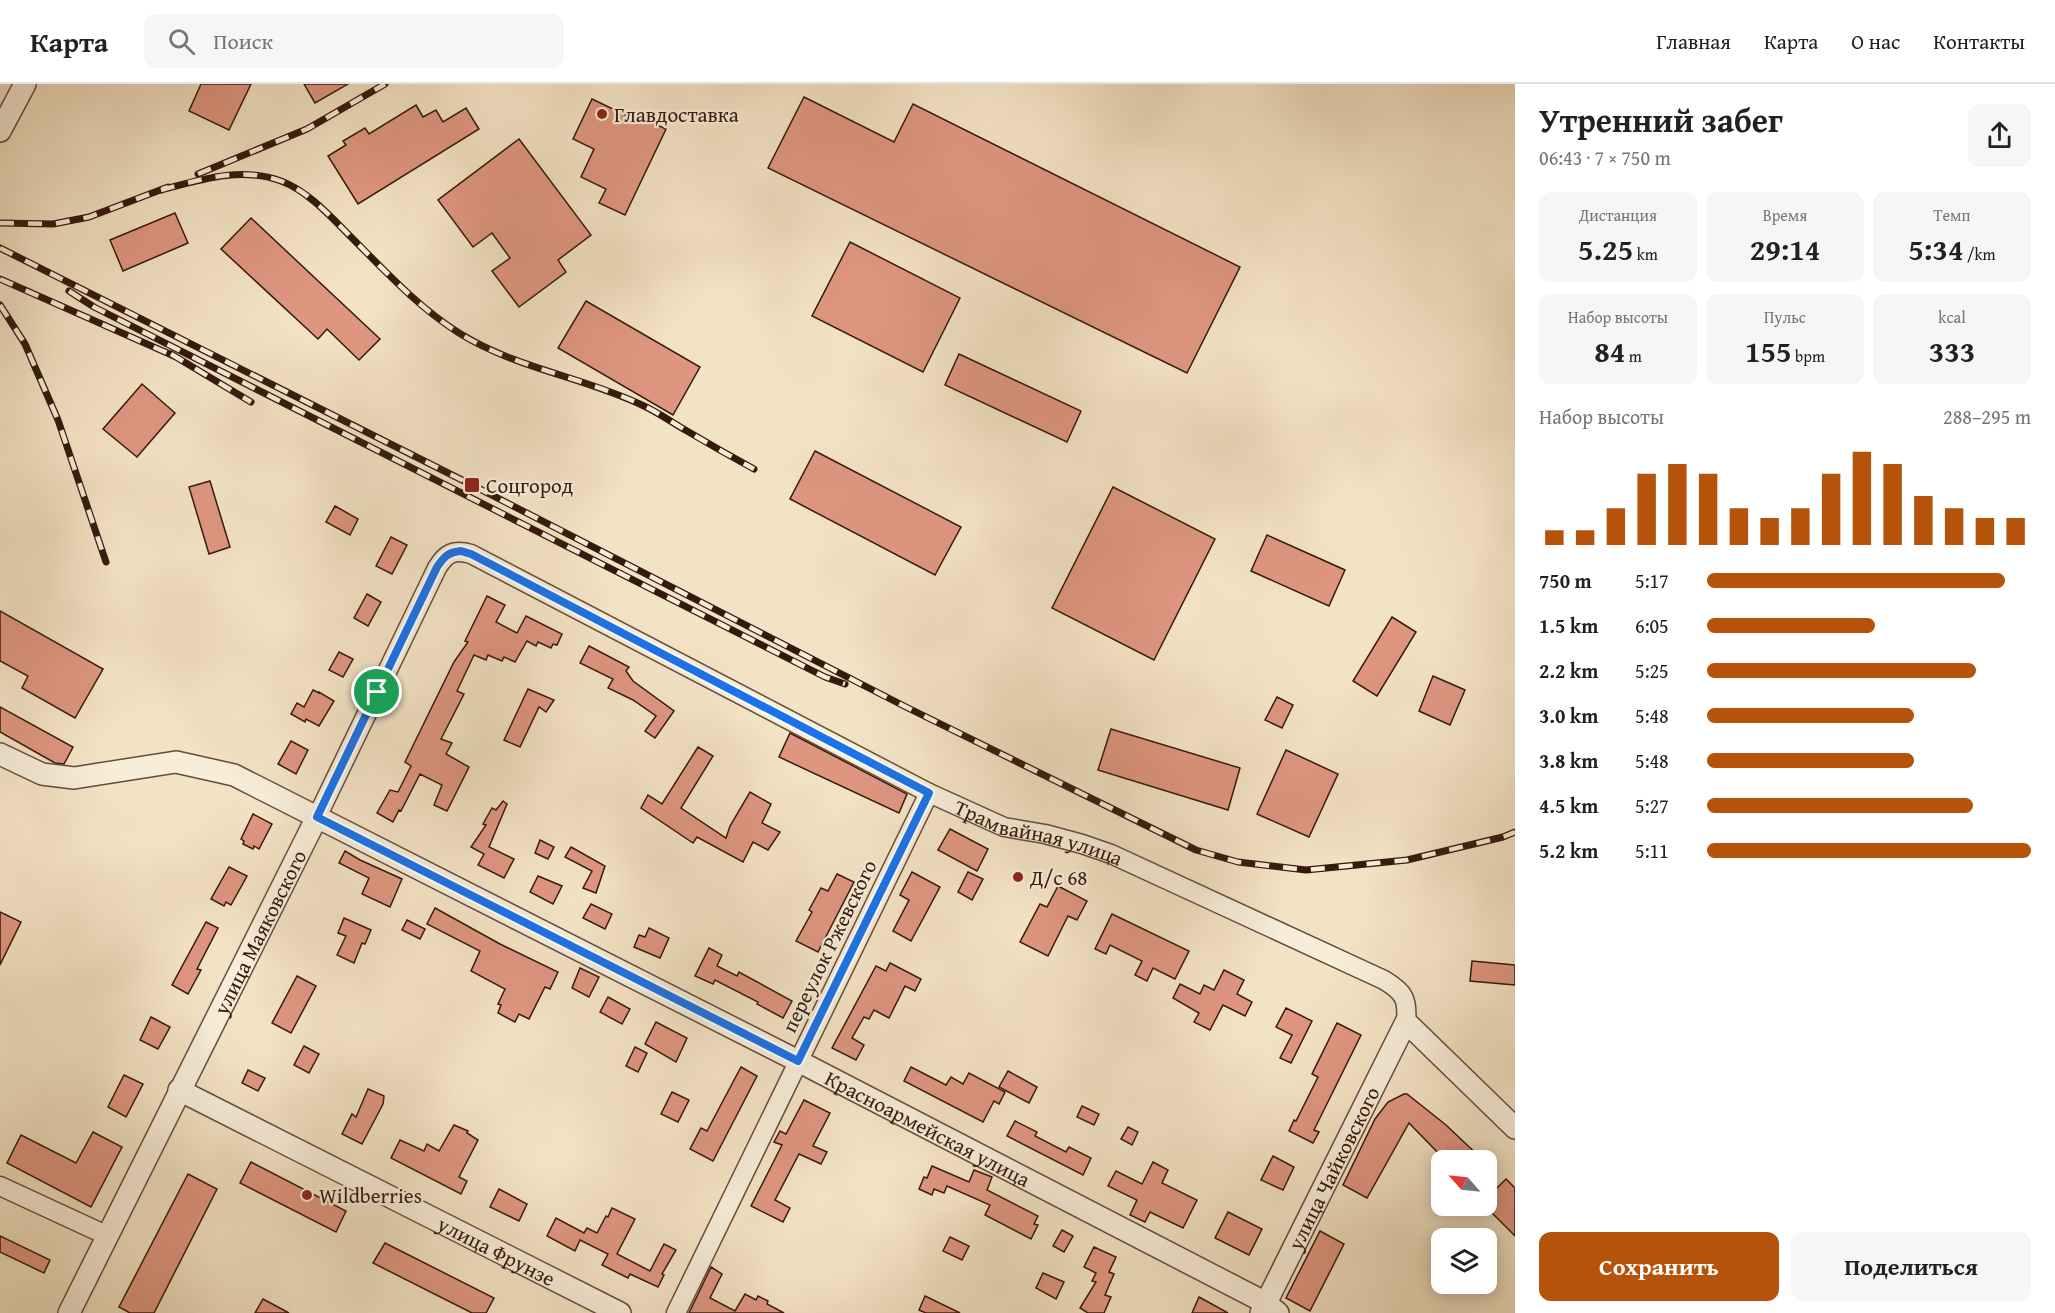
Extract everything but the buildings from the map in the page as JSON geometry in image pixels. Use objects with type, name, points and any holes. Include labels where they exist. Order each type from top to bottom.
[{"type":"street","points":[[0,131],[25,84]]},
{"type":"street","name":"Трамвайная улица","points":[[451,552],[461,551],[471,554],[929,793],[1004,828],[1045,834],[1111,854],[1384,980],[1394,986],[1404,997],[1407,1005],[1406,1022]]},
{"type":"street","name":"улица Маяковского","points":[[69,1313],[317,817],[437,567],[451,552]]},
{"type":"street","name":"Красноармейская улица","points":[[0,753],[42,774],[74,778],[176,762],[234,775],[798,1061],[1268,1310]]},
{"type":"street","name":"переулок Ржевского","points":[[676,1313],[929,793]]},
{"type":"street","points":[[1406,1022],[1515,1128]]},
{"type":"street","name":"улица Чайковского","points":[[1268,1310],[1406,1022]]},
{"type":"street","name":"улица Фрунзе","points":[[179,1090],[620,1313]]},
{"type":"street","points":[[0,1186],[108,1236]]},
{"type":"railway","points":[[198,174],[307,129],[385,84]]},
{"type":"railway","points":[[161,190],[205,179],[235,175],[266,177],[291,185],[318,205],[416,300],[459,333],[504,356],[598,387],[644,406],[754,469]]},
{"type":"railway","points":[[0,223],[53,224],[89,217],[168,187]]},
{"type":"railway","points":[[0,248],[472,485],[906,707],[1196,850],[1238,862],[1306,870],[1407,860],[1503,837],[1515,832]]},
{"type":"railway","points":[[0,279],[174,356]]},
{"type":"railway","points":[[69,291],[94,307],[825,677],[845,684]]},
{"type":"railway","points":[[0,305],[25,344],[58,420],[106,562]]},
{"type":"railway","points":[[171,354],[251,402]]},
{"type":"place","name":"Главдоставка","points":[[602,114]]},
{"type":"place","name":"Соцгород","points":[[472,485]]},
{"type":"place","name":"Д/с 68","points":[[1018,877]]},
{"type":"place","name":"Wildberries","points":[[307,1195]]},
{"type":"route","points":[[461,551],[471,554],[929,793],[798,1061],[317,817],[377,692],[437,567],[451,552],[461,551]]}]
